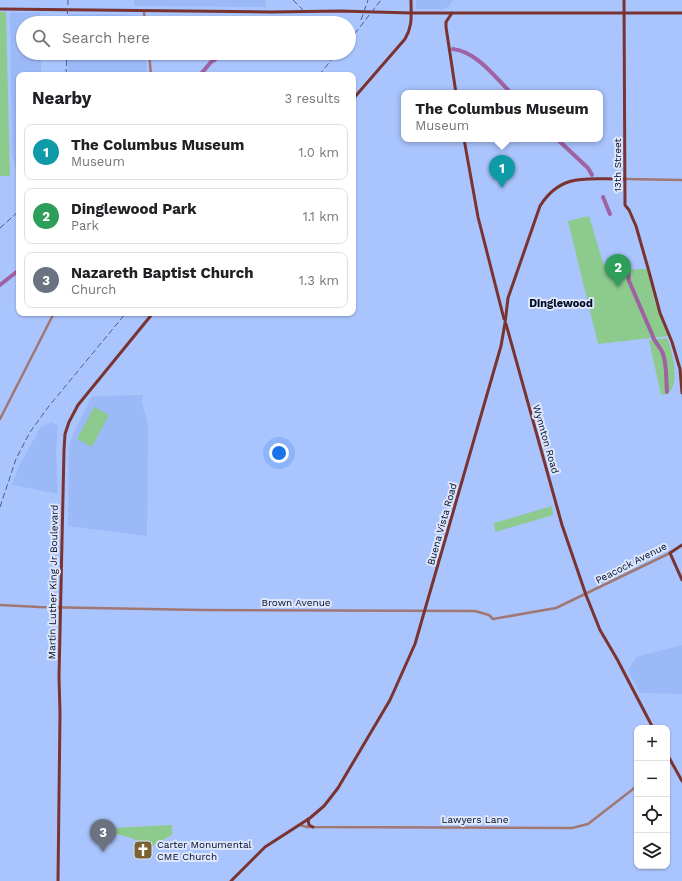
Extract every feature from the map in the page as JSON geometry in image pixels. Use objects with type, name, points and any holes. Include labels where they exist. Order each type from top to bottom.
[{"type":"main road","points":[[356,96],[405,39],[410,30],[412,20],[411,0]]},
{"type":"main road","name":"13th Street","points":[[624,2],[625,205],[629,210],[636,226],[660,313],[672,342],[680,369],[682,393]]},
{"type":"main road","points":[[0,9],[263,12],[340,11],[411,13],[682,13]]},
{"type":"main road","points":[[452,13],[446,22],[446,27],[456,90]]},
{"type":"main road","name":"Wynnton Road","points":[[465,142],[478,217],[505,323],[562,525],[586,595],[600,630],[651,725]]},
{"type":"main road","name":"Buena Vista Road","points":[[231,881],[265,847],[309,819],[324,806],[338,788],[390,700],[415,644],[501,346],[508,298],[540,206],[547,195],[560,186],[574,180],[625,179]]},
{"type":"main road","points":[[499,298],[508,298]]},
{"type":"main road","name":"Martin Luther King Jr Boulevard","points":[[58,881],[60,608],[65,434],[69,422],[78,405],[151,316]]},
{"type":"main road","name":"Peacock Avenue","points":[[670,553],[682,545]]},
{"type":"main road","points":[[670,553],[682,580]]},
{"type":"main road","points":[[671,761],[682,781]]},
{"type":"main road","points":[[309,819],[309,825],[313,827]]},
{"type":"street","points":[[144,11],[145,16]]},
{"type":"street","points":[[149,60],[151,72]]},
{"type":"street","points":[[625,179],[682,180]]},
{"type":"street","points":[[0,419],[52,316]]},
{"type":"street","name":"Peacock Avenue","points":[[586,595],[670,553]]},
{"type":"street","name":"Brown Avenue","points":[[0,605],[60,608],[285,611],[475,611],[489,615],[493,619],[551,610],[586,595]]},
{"type":"street","name":"Lawyers Lane","points":[[299,824],[307,827],[572,828],[588,824],[634,788]]},
{"type":"shaded area","points":[[134,0],[266,0],[266,7],[134,6]]},
{"type":"shaded area","points":[[416,0],[453,0],[448,7],[443,9],[416,9]]},
{"type":"shaded area","points":[[40,12],[40,16],[16,16],[16,60],[41,60],[41,72],[16,72],[16,168],[12,154],[10,13]]},
{"type":"shaded area","points":[[68,14],[113,14],[141,16],[68,16]]},
{"type":"shaded area","points":[[68,60],[146,60],[147,72],[68,72]]},
{"type":"shaded area","points":[[143,395],[142,402],[148,427],[147,536],[68,526],[69,448],[72,437],[90,399],[93,396]]},
{"type":"shaded area","points":[[51,422],[58,426],[56,453],[58,494],[12,485],[19,466],[40,428]]},
{"type":"shaded area","points":[[682,645],[682,694],[640,693],[628,671],[636,657]]},
{"type":"green space","points":[[0,12],[6,12],[10,176],[0,176]]},
{"type":"green space","points":[[589,216],[603,263],[613,268],[624,270],[647,269],[655,303],[668,336],[598,344],[568,221]]},
{"type":"green space","points":[[667,338],[674,363],[674,382],[672,389],[668,393],[661,395],[649,340]]},
{"type":"green space","points":[[94,407],[109,415],[92,447],[77,439]]},
{"type":"green space","points":[[552,506],[553,515],[495,532],[494,523]]},
{"type":"green space","points":[[172,825],[172,835],[149,848],[132,838],[112,833],[112,828]]},
{"type":"waterway","points":[[453,49],[462,51],[478,60],[508,90]]},
{"type":"waterway","points":[[203,72],[214,60]]},
{"type":"waterway","points":[[560,142],[588,168],[592,175]]},
{"type":"waterway","points":[[603,197],[610,214]]},
{"type":"waterway","points":[[628,271],[629,281],[653,337],[663,354],[666,368],[667,392]]},
{"type":"waterway","points":[[0,285],[16,272]]},
{"type":"railway","points":[[67,16],[68,0]]},
{"type":"railway","points":[[293,0],[304,11]]},
{"type":"railway","points":[[361,20],[368,0]]},
{"type":"railway","points":[[356,32],[381,0]]},
{"type":"railway","points":[[66,72],[67,60]]},
{"type":"railway","points":[[321,72],[331,60]]},
{"type":"railway","points":[[0,228],[16,214]]},
{"type":"railway","points":[[0,507],[16,459],[30,432],[49,406],[124,316]]},
{"type":"place","name":"The Columbus Museum","points":[[502,188]]},
{"type":"place","name":"Dinglewood Park","points":[[618,287]]},
{"type":"place","name":"Carter Monumental CME Church","points":[[143,850]]},
{"type":"place","name":"Nazareth Baptist Church","points":[[103,852]]},
{"type":"district","name":"Dinglewood","points":[[561,303]]}]
